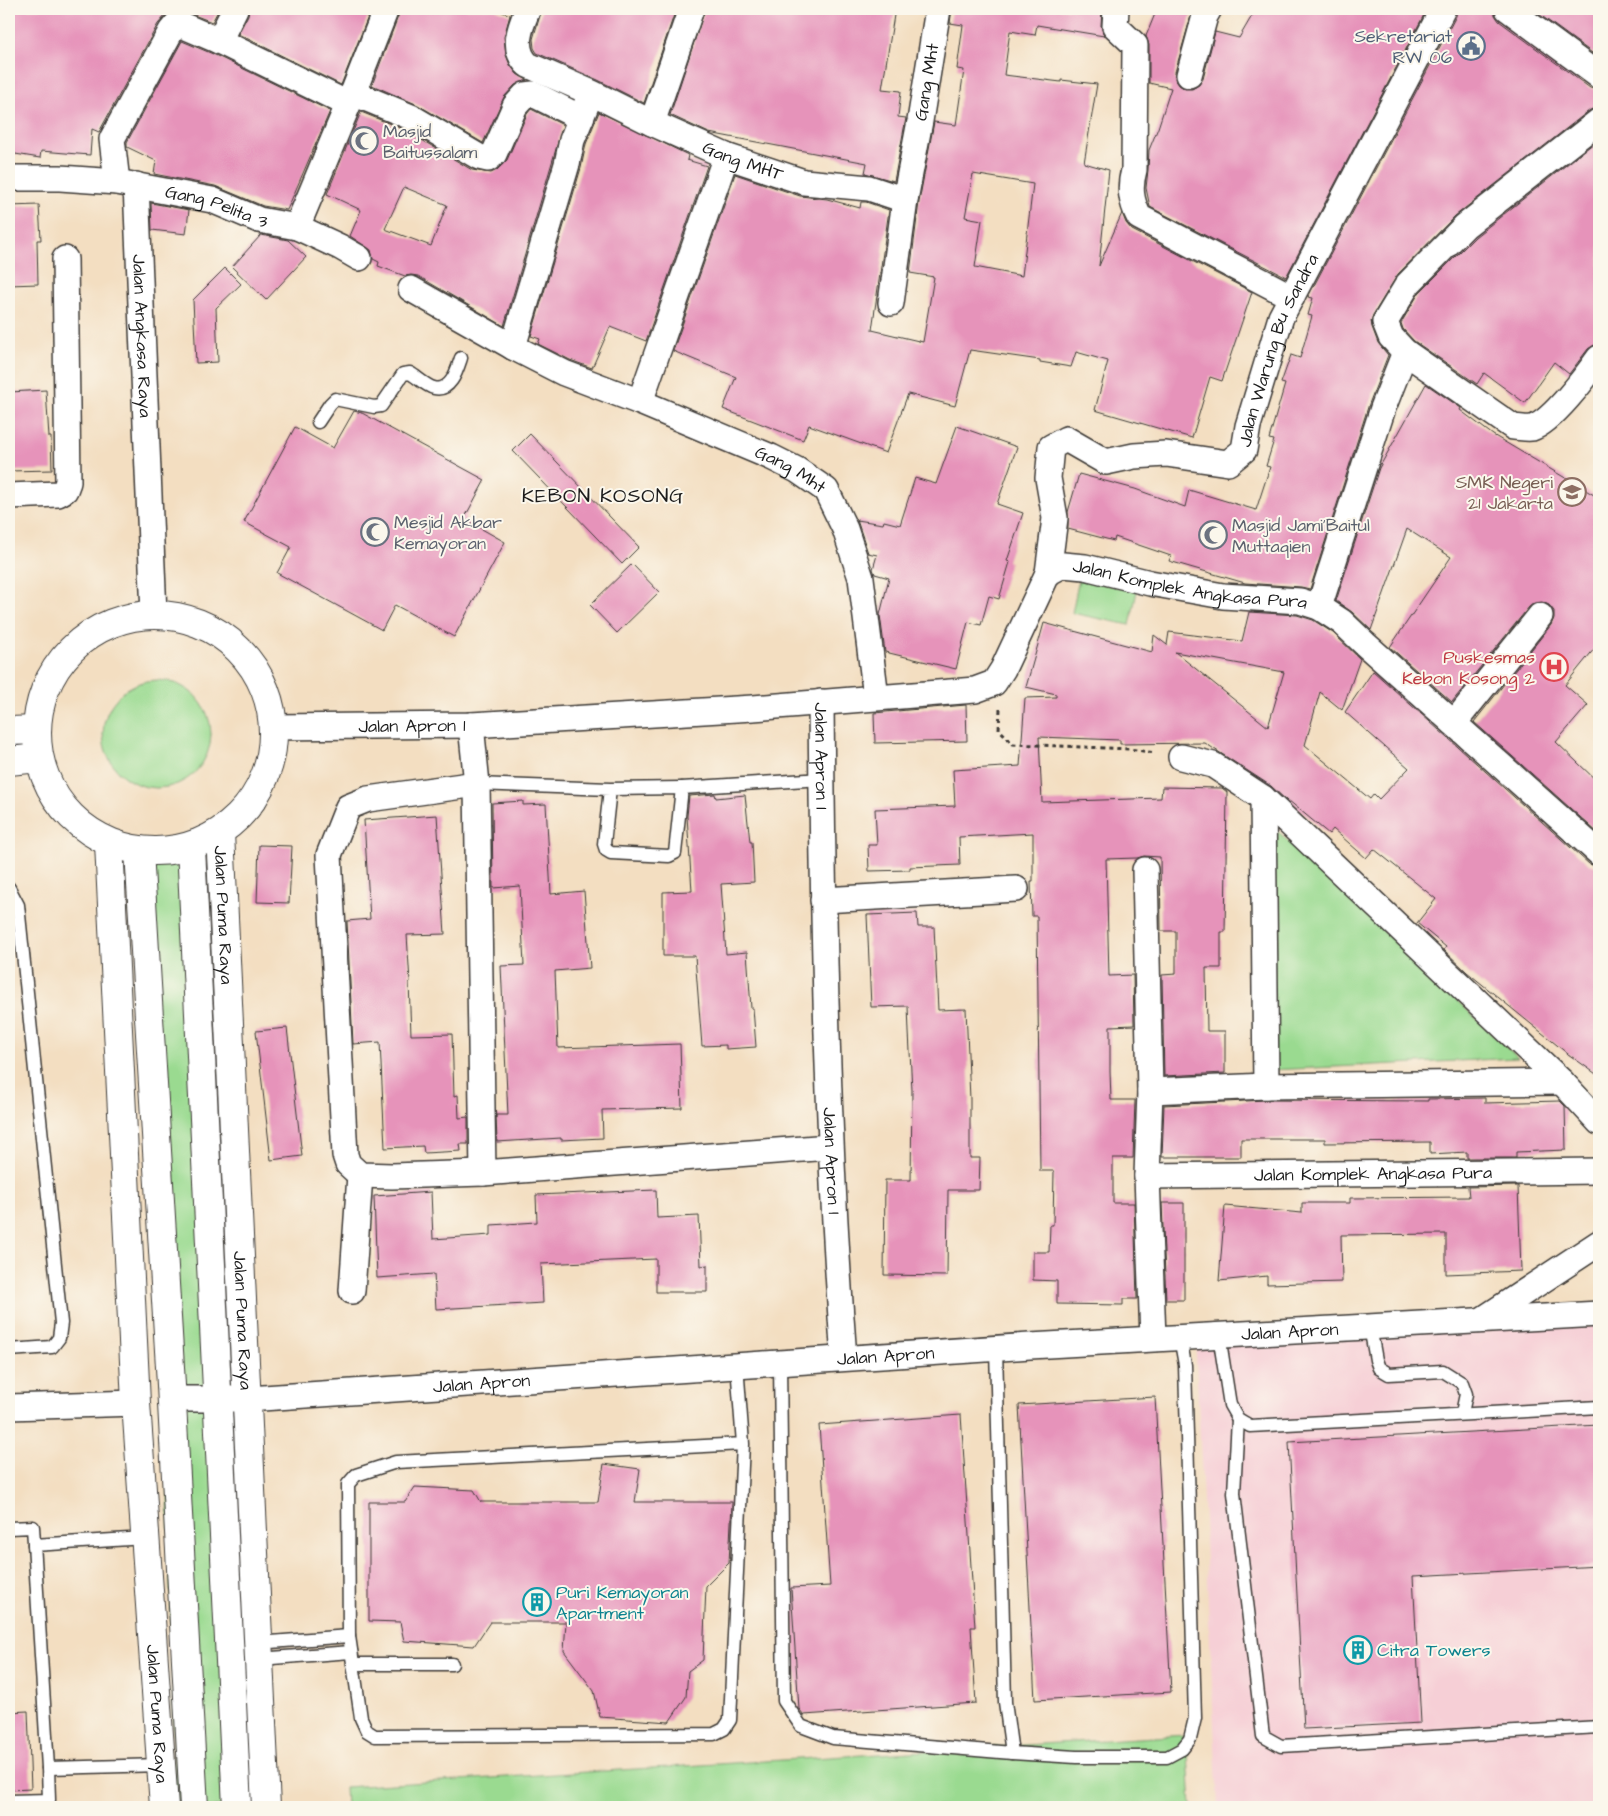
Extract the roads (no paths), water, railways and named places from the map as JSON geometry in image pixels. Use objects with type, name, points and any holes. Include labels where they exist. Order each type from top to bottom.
[{"type":"street","points":[[219,41],[235,9]]},
{"type":"street","points":[[359,258],[297,226],[386,9]]},
{"type":"street","name":"Gang MHT","points":[[528,9],[517,44],[523,60],[528,65],[726,156],[804,182],[869,188],[905,200]]},
{"type":"street","points":[[652,123],[691,9]]},
{"type":"street","name":"Gang Mht","points":[[890,303],[905,200],[938,9]]},
{"type":"street","points":[[1116,9],[1115,26],[1136,45],[1134,170],[1130,183],[1133,204],[1139,217],[1292,297]]},
{"type":"street","points":[[1189,75],[1204,16],[1209,9]]},
{"type":"street","name":"Jalan Warung Bu Sandra","points":[[1048,573],[1056,518],[1048,478],[1051,447],[1066,439],[1106,462],[1134,456],[1166,454],[1228,463],[1244,450],[1248,426],[1282,317],[1443,9]]},
{"type":"street","points":[[1508,9],[1599,76]]},
{"type":"street","name":"Jalan Angkasa Raya","points":[[154,614],[127,184],[112,139],[171,31],[176,26],[184,26],[350,99]]},
{"type":"street","points":[[513,347],[572,140],[592,93]]},
{"type":"street","points":[[350,99],[411,117],[479,157],[488,159],[494,154],[515,106],[525,95],[533,94],[581,118]]},
{"type":"street","points":[[1599,121],[1465,226],[1408,284],[1385,322],[1391,338],[1405,352],[1513,427],[1532,428],[1550,416],[1583,381],[1599,358]]},
{"type":"street","name":"Gang Mht","points":[[640,402],[726,156]]},
{"type":"street","points":[[9,178],[127,184]]},
{"type":"street","name":"Gang Pelita 3","points":[[127,184],[212,200],[259,220],[297,226]]},
{"type":"street","points":[[9,496],[58,494],[66,490],[68,482],[65,259]]},
{"type":"street","name":"Gang Mht","points":[[411,289],[472,329],[564,373],[640,402],[797,470],[826,490],[844,529],[860,578],[876,697]]},
{"type":"street","points":[[1319,607],[1383,408],[1405,352]]},
{"type":"street","name":"Jalan Komplek Angkasa Pura","points":[[821,702],[975,690],[994,683],[1003,669],[1048,573],[1063,565],[1085,567],[1150,583],[1223,596],[1300,602],[1319,607],[1342,622],[1599,853]]},
{"type":"street","points":[[154,614],[180,617],[204,625],[226,638],[246,656],[260,677],[270,701],[274,727],[271,757],[261,788],[244,813],[220,833],[191,847],[157,853],[139,851],[109,843],[86,831],[66,812],[52,792],[39,758],[37,730],[40,708],[47,686],[58,666],[72,648],[90,634],[110,623],[131,617],[154,614]]},
{"type":"street","points":[[1454,723],[1540,616]]},
{"type":"street","name":"Jalan Apron 1","points":[[274,727],[471,725],[753,708],[821,702],[823,900],[830,1147],[844,1358]]},
{"type":"street","points":[[471,725],[477,784],[483,1173]]},
{"type":"street","points":[[9,731],[37,730]]},
{"type":"street","points":[[1180,757],[1213,765],[1263,798],[1562,1082],[1599,1122]]},
{"type":"street","points":[[9,761],[39,758]]},
{"type":"street","points":[[477,784],[368,799],[348,807],[329,855],[345,1155],[348,1164],[360,1175],[392,1176],[483,1173],[830,1147]]},
{"type":"street","points":[[1263,798],[1266,1086]]},
{"type":"street","name":"Jalan Puma Raya","points":[[220,833],[266,1807]]},
{"type":"street","name":"Jalan Puma Raya","points":[[109,843],[136,1402],[164,1807]]},
{"type":"street","name":"Jalan Puma Raya","points":[[191,847],[237,1807]]},
{"type":"street","name":"Jalan Puma Raya","points":[[139,851],[194,1807]]},
{"type":"street","points":[[1145,870],[1150,1091],[1147,1176],[1153,1338]]},
{"type":"street","points":[[823,900],[1016,889]]},
{"type":"street","points":[[1150,1091],[1266,1086],[1562,1082]]},
{"type":"street","name":"Jalan Komplek Angkasa Pura","points":[[1147,1176],[1599,1171]]},
{"type":"street","points":[[352,1291],[360,1175]]},
{"type":"street","points":[[1481,1321],[1599,1243]]},
{"type":"street","name":"Jalan Apron","points":[[172,1399],[247,1399],[1153,1338],[1599,1314]]},
{"type":"street","points":[[9,1407],[136,1402]]},
{"type":"lane","points":[[318,422],[335,399],[374,407],[381,406],[406,372],[410,372],[433,388],[443,387],[454,377],[461,358]]},
{"type":"lane","points":[[477,784],[610,789],[682,788],[822,779]]},
{"type":"lane","points":[[610,789],[604,844],[606,850],[611,853],[669,856],[675,853],[682,788]]},
{"type":"lane","points":[[9,888],[18,904],[61,1323],[59,1338],[52,1347],[9,1350]]},
{"type":"lane","points":[[1370,1327],[1379,1368],[1389,1374],[1443,1370],[1462,1384],[1466,1394],[1462,1413]]},
{"type":"lane","points":[[1219,1335],[1230,1405],[1238,1419],[1250,1426],[1599,1407]]},
{"type":"lane","points":[[780,1362],[784,1701],[801,1726],[833,1738],[1012,1753],[1076,1757],[1167,1756],[1182,1749],[1190,1739],[1195,1718],[1185,1365],[1180,1337]]},
{"type":"lane","points":[[996,1348],[1005,1702],[1012,1753]]},
{"type":"lane","points":[[737,1365],[743,1444],[730,1720],[724,1729],[714,1734],[375,1736],[368,1731],[361,1718],[348,1636],[348,1484],[356,1475],[396,1462],[743,1444]]},
{"type":"lane","points":[[1238,1419],[1234,1493],[1263,1736],[1281,1746],[1599,1727]]},
{"type":"lane","points":[[9,1528],[33,1527],[49,1800],[9,1801]]},
{"type":"lane","points":[[34,1545],[145,1538]]},
{"type":"lane","points":[[259,1651],[348,1636]]},
{"type":"lane","points":[[259,1651],[452,1664]]},
{"type":"lane","points":[[48,1768],[162,1765]]},
{"type":"place","name":"Sekretariat RW 06","points":[[1471,46]]},
{"type":"place","name":"Masjid Baitussalam","points":[[364,141]]},
{"type":"place","name":"SMK Negeri 21 Jakarta","points":[[1572,492]]},
{"type":"place","name":"Mesjid Akbar Kemayoran","points":[[375,532]]},
{"type":"place","name":"Masjid Jami'Baitul Muttaqien","points":[[1213,535]]},
{"type":"place","name":"Puskesmas Kebon Kosong 2","points":[[1554,667]]},
{"type":"place","name":"Puri Kemayoran Apartment","points":[[537,1602]]},
{"type":"place","name":"Citra Towers","points":[[1358,1650]]},
{"type":"district","name":"KEBON KOSONG","points":[[603,495]]}]
